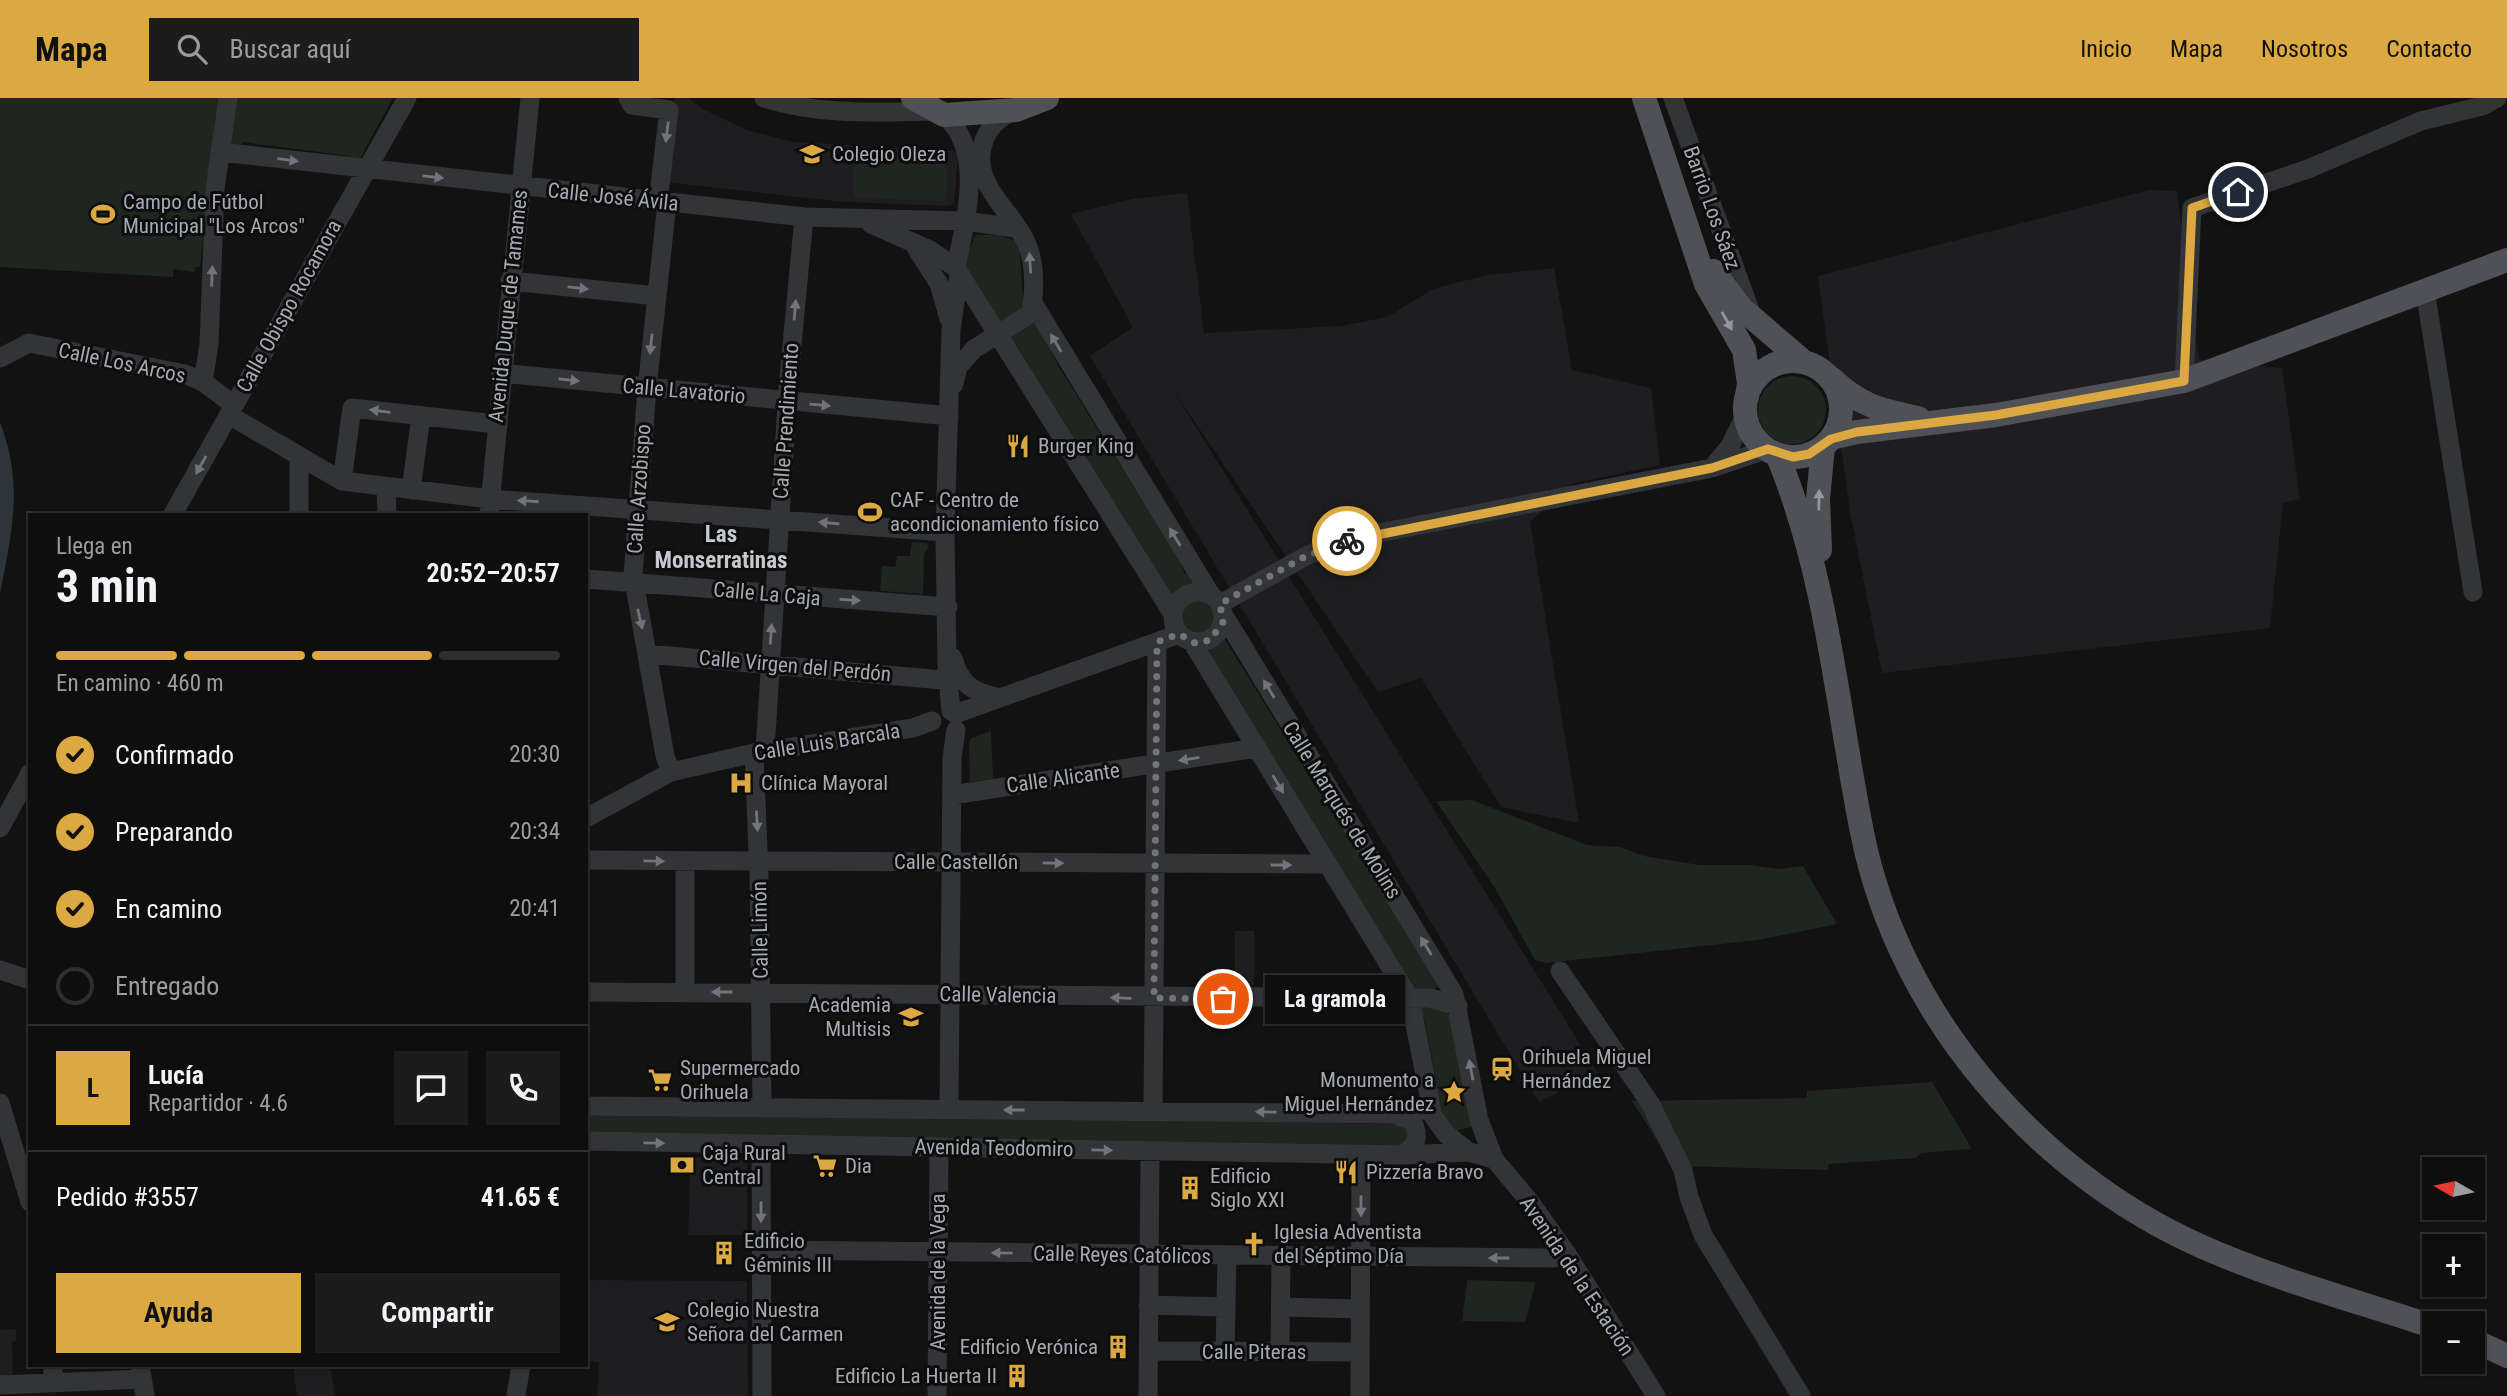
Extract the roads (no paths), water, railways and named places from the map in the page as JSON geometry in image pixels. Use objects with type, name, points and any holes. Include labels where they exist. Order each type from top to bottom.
[{"type":"main road","points":[[913,98],[940,113],[1016,110],[1047,98]]},
{"type":"main road","points":[[1642,102],[1706,284],[1744,351],[1749,383],[1746,406],[1757,440],[1772,451],[1793,457],[1809,454],[1827,442],[1838,427],[1840,399],[1828,375]]},
{"type":"main road","points":[[1691,236],[1716,275],[1752,317],[1804,362],[1828,375],[1851,397],[1867,405],[1936,421]]},
{"type":"main road","points":[[1827,442],[1936,421],[1996,415],[2184,381],[2507,260]]},
{"type":"main road","points":[[1746,406],[1752,383],[1775,364],[1804,362]]},
{"type":"main road","points":[[1822,592],[1818,499],[1827,442]]},
{"type":"main road","points":[[1772,451],[1797,502],[1822,592],[1863,835],[1884,907],[1915,976],[1955,1044],[1999,1098],[2049,1149],[2096,1188],[2157,1224],[2218,1254],[2422,1323]]},
{"type":"main road","points":[[2485,1346],[2507,1356]]},
{"type":"street","points":[[203,382],[209,344],[215,189],[228,98]]},
{"type":"street","name":"Calle Obispo Rocamora","points":[[174,513],[407,98]]},
{"type":"street","name":"Avenida Duque de Tamames","points":[[490,507],[496,424],[530,98]]},
{"type":"street","name":"Calle Arzobispo","points":[[628,98],[632,105],[669,110],[657,296],[647,388],[633,583],[665,756],[671,772]]},
{"type":"street","points":[[764,98],[812,111],[868,104],[940,113],[952,121],[968,150],[965,221],[951,330],[946,532],[949,645],[945,674],[946,722],[952,758],[949,1110]]},
{"type":"street","name":"Barrio Los Sáez","points":[[1673,98],[1752,317]]},
{"type":"street","points":[[2184,381],[2192,208],[2308,169],[2421,121],[2482,106],[2497,98]]},
{"type":"street","name":"Calle Marqués de Molins","points":[[1016,110],[1006,114],[987,132],[980,168],[992,193],[1029,250],[1033,303],[1417,931],[1458,1006],[1479,1121],[1494,1159]]},
{"type":"street","name":"Calle José Ávila","points":[[220,152],[804,217],[965,221]]},
{"type":"street","name":"Calle Prendimiento","points":[[760,752],[804,217]]},
{"type":"street","name":"Calle José Ávila","points":[[860,220],[930,250],[957,271]]},
{"type":"street","points":[[965,221],[1016,228]]},
{"type":"street","points":[[912,243],[939,284],[951,330]]},
{"type":"street","name":"Calle Marqués de Molins","points":[[957,271],[1000,334],[1410,999],[1436,1123],[1469,1152]]},
{"type":"street","points":[[510,281],[657,296]]},
{"type":"street","points":[[2425,290],[2473,592]]},
{"type":"street","points":[[950,409],[958,367],[974,349],[1030,314],[1033,303]]},
{"type":"street","name":"Calle Los Arcos","points":[[3,357],[29,343],[185,374],[203,382],[232,410],[299,457],[342,481],[386,489],[411,490],[490,507],[638,509],[946,532]]},
{"type":"street","name":"Calle Lavatorio","points":[[502,373],[789,400],[801,404],[950,409]]},
{"type":"street","points":[[1712,468],[1730,446],[1746,406]]},
{"type":"street","points":[[342,481],[352,408],[496,424]]},
{"type":"street","points":[[411,490],[421,416]]},
{"type":"street","points":[[1218,604],[1333,544],[1384,531],[1712,468],[1772,451]]},
{"type":"street","points":[[299,457],[299,513]]},
{"type":"street","points":[[386,489],[387,513]]},
{"type":"street","name":"Calle La Caja","points":[[588,579],[948,607]]},
{"type":"street","points":[[1179,628],[1178,601],[1190,593],[1218,604]]},
{"type":"street","points":[[1179,628],[1203,643],[1216,635],[1218,604]]},
{"type":"street","points":[[946,722],[979,704],[1157,642],[1179,628]]},
{"type":"street","points":[[1153,1111],[1157,642]]},
{"type":"street","points":[[949,645],[956,668],[967,687],[974,692],[998,697]]},
{"type":"street","name":"Calle Virgen del Perdón","points":[[647,654],[769,666],[945,674]]},
{"type":"street","name":"Calle Luis Barcala","points":[[588,817],[671,772],[760,752],[946,722]]},
{"type":"street","name":"Calle Alicante","points":[[952,795],[1257,748]]},
{"type":"street","name":"Calle Limón","points":[[760,752],[762,1108]]},
{"type":"street","points":[[0,828],[28,777]]},
{"type":"street","name":"Calle Castellón","points":[[588,860],[1326,864]]},
{"type":"street","points":[[685,861],[685,992]]},
{"type":"street","points":[[0,970],[28,979]]},
{"type":"street","points":[[1560,971],[1650,1103],[1683,1170],[1689,1197],[1703,1235],[1801,1396]]},
{"type":"street","name":"Calle Valencia","points":[[588,992],[1410,999]]},
{"type":"street","points":[[1410,999],[1439,999],[1458,1006]]},
{"type":"street","points":[[0,1103],[28,1195]]},
{"type":"street","name":"Avenida Teodomiro","points":[[588,1106],[1394,1114],[1421,1110],[1430,1104]]},
{"type":"street","points":[[1394,1114],[1412,1121],[1415,1146],[1402,1154]]},
{"type":"street","points":[[1449,1136],[1465,1137],[1479,1121]]},
{"type":"street","name":"Avenida Teodomiro","points":[[588,1142],[1361,1154],[1469,1152],[1494,1159]]},
{"type":"street","points":[[761,1144],[762,1396]]},
{"type":"street","name":"Avenida de la Vega","points":[[937,1396],[939,1147]]},
{"type":"street","points":[[1147,1396],[1150,1150]]},
{"type":"street","points":[[1360,1396],[1361,1154]]},
{"type":"street","name":"Avenida de la Estación","points":[[1494,1159],[1530,1202],[1567,1254],[1656,1396]]},
{"type":"street","name":"Calle Reyes Católicos","points":[[761,1250],[1360,1258],[1553,1258],[1567,1254]]},
{"type":"street","points":[[1226,1352],[1227,1256]]},
{"type":"street","points":[[1280,1352],[1281,1257]]},
{"type":"street","points":[[1149,1306],[1226,1307]]},
{"type":"street","points":[[1281,1307],[1360,1308]]},
{"type":"street","name":"Calle Piteras","points":[[1148,1351],[1360,1352]]},
{"type":"street","points":[[0,1385],[53,1374],[142,1380]]},
{"type":"place","name":"Colegio Oleza","points":[[812,154]]},
{"type":"place","name":"Campo de Fútbol Municipal \"Los Arcos\"","points":[[103,214]]},
{"type":"place","name":"Burger King","points":[[1018,446]]},
{"type":"place","name":"CAF - Centro de acondicionamiento físico","points":[[870,512]]},
{"type":"place","name":"Clínica Mayoral","points":[[741,783]]},
{"type":"place","name":"La gramola","points":[[1223,999]]},
{"type":"place","name":"Academia Multisis","points":[[911,1017]]},
{"type":"place","name":"Orihuela Miguel Hernández","points":[[1502,1069]]},
{"type":"place","name":"Supermercado Orihuela","points":[[660,1080]]},
{"type":"place","name":"Monumento a Miguel Hernández","points":[[1454,1092]]},
{"type":"place","name":"Caja Rural Central","points":[[682,1165]]},
{"type":"place","name":"Dia","points":[[825,1166]]},
{"type":"place","name":"Pizzería Bravo","points":[[1346,1172]]},
{"type":"place","name":"Edificio Siglo XXI","points":[[1190,1188]]},
{"type":"place","name":"Iglesia Adventista del Séptimo Día","points":[[1254,1244]]},
{"type":"place","name":"Edificio Géminis III","points":[[724,1253]]},
{"type":"place","name":"Colegio Nuestra Señora del Carmen","points":[[667,1322]]},
{"type":"place","name":"Edificio Verónica","points":[[1118,1347]]},
{"type":"place","name":"Edificio La Huerta II","points":[[1017,1376]]},
{"type":"district","name":"Las Monserratinas","points":[[721,547]]}]
